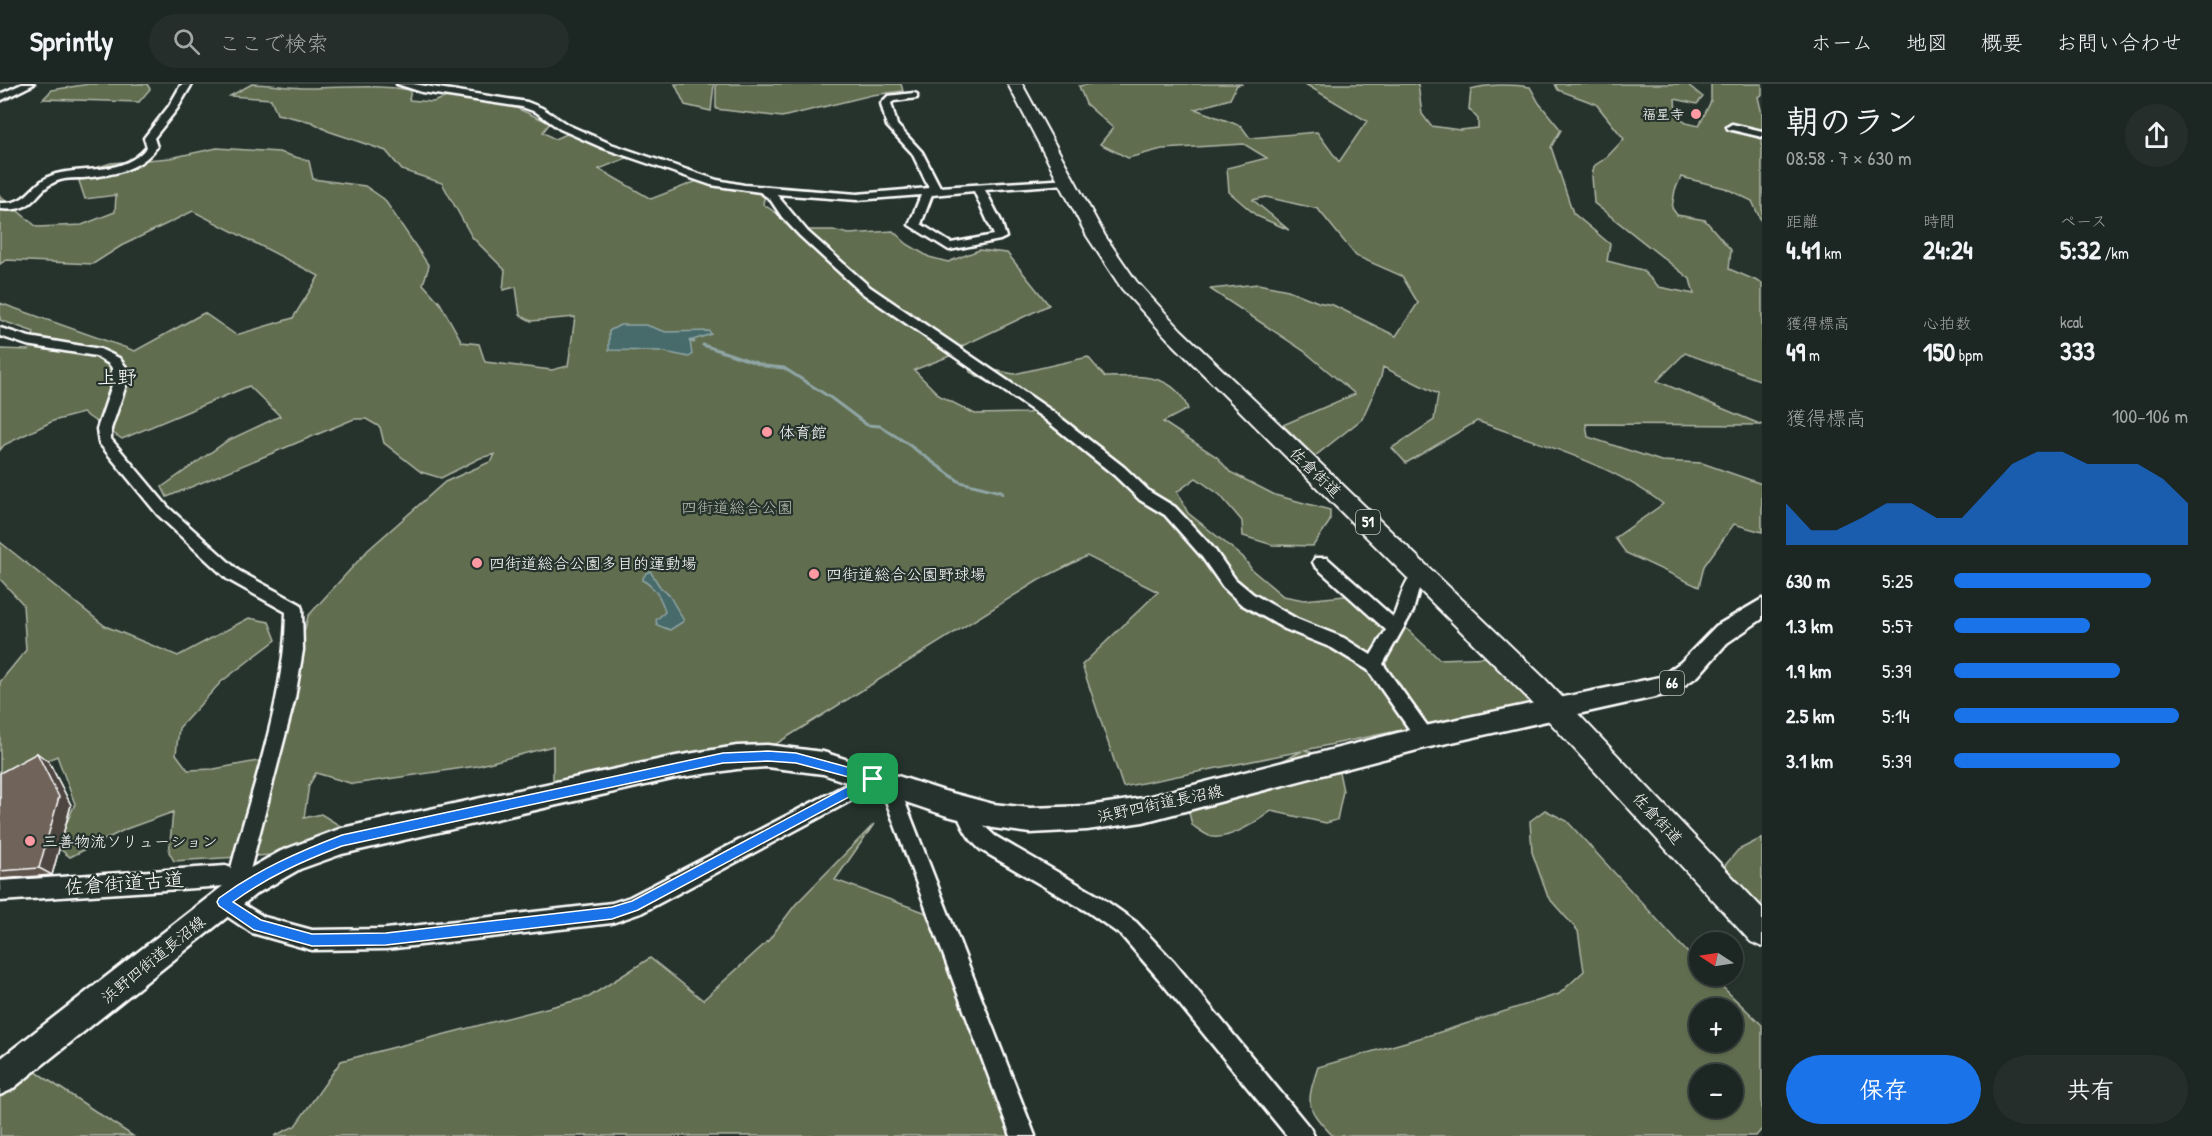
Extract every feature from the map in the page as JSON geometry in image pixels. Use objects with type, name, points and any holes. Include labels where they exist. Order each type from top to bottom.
[{"type":"highway","name":"佐倉街道","points":[[1015,84],[1111,260],[1152,310],[1557,710],[1762,931]]},
{"type":"main road","name":"浜野四街道長沼線","points":[[0,1079],[246,885],[291,860],[342,841],[723,758],[768,756],[796,758],[881,781],[966,810],[995,817],[1036,820],[1103,817],[1143,810],[1425,737],[1665,686],[1690,671],[1704,651],[1719,636],[1762,608]]},
{"type":"street","points":[[0,98],[29,84]]},
{"type":"street","points":[[0,206],[11,208],[24,205],[48,181],[57,177],[114,170],[148,155],[152,147],[149,138],[173,108],[187,84]]},
{"type":"street","points":[[402,84],[524,104],[539,110],[564,127],[608,146],[715,183],[766,190],[857,197],[1066,181]]},
{"type":"street","points":[[914,96],[891,98],[886,103],[892,126],[917,152],[931,192],[915,225],[949,247],[1000,237],[995,221],[978,188]]},
{"type":"street","points":[[1732,127],[1762,134]]},
{"type":"street","points":[[766,190],[764,191],[774,197],[786,215],[804,234],[866,290],[1038,407],[1119,471],[1145,496],[1170,511],[1208,553],[1229,583],[1247,600],[1291,624],[1338,643],[1374,664],[1425,737]]},
{"type":"street","points":[[0,332],[27,341],[100,353],[114,361],[119,367],[119,386],[104,429],[104,440],[163,511],[233,575],[294,609],[294,650],[286,698],[240,870],[246,885]]},
{"type":"street","points":[[1321,562],[1395,628]]},
{"type":"street","points":[[1374,664],[1405,611],[1412,586],[1423,576]]},
{"type":"street","points":[[223,902],[259,926],[312,940],[386,939],[612,913],[634,906],[881,781],[1023,1136]]},
{"type":"street","points":[[966,810],[975,833],[1095,905],[1129,929],[1166,970],[1302,1136]]},
{"type":"street","name":"佐倉街道古道","points":[[0,891],[226,876],[246,885]]},
{"type":"green space","points":[[89,84],[147,84],[150,89],[139,102],[43,99],[52,90]]},
{"type":"green space","name":"四街道総合公園","points":[[252,84],[308,88],[384,87],[411,90],[409,100],[433,102],[450,96],[503,102],[550,123],[543,132],[554,139],[570,133],[629,157],[599,169],[651,199],[697,181],[728,189],[765,194],[763,204],[801,230],[833,230],[849,234],[893,231],[907,244],[929,257],[948,262],[979,250],[1007,253],[1049,305],[956,349],[960,352],[914,370],[940,396],[975,414],[1028,413],[1039,410],[970,372],[968,365],[1014,374],[1088,357],[1105,377],[1143,377],[1165,382],[1182,397],[1188,409],[1163,422],[1217,457],[1230,472],[1275,495],[1330,510],[1330,521],[1313,546],[1273,545],[1243,536],[1242,521],[1220,495],[1196,478],[1177,492],[1188,513],[1243,557],[1252,570],[1283,596],[1304,600],[1365,594],[1391,614],[1439,659],[1495,657],[1537,702],[1305,750],[1321,756],[1338,767],[1343,791],[1337,820],[1326,823],[1271,811],[1236,832],[1213,837],[1192,825],[1186,800],[1276,764],[1302,751],[1123,787],[1082,665],[1158,592],[1087,556],[1039,580],[776,744],[553,790],[553,746],[477,766],[353,784],[316,773],[309,785],[304,818],[321,814],[347,830],[273,855],[174,861],[169,852],[173,812],[126,829],[70,857],[56,846],[75,804],[57,756],[0,782],[0,682],[26,650],[23,604],[0,579],[0,542],[105,626],[178,656],[249,618],[269,622],[276,640],[221,682],[179,728],[176,754],[188,770],[214,769],[274,758],[308,616],[368,550],[445,482],[492,461],[495,454],[480,458],[441,478],[421,472],[384,443],[380,427],[366,419],[354,419],[167,497],[162,487],[227,441],[280,416],[249,386],[122,439],[83,413],[53,421],[4,445],[0,450],[0,349],[29,350],[34,332],[0,320],[0,303],[135,351],[204,313],[236,335],[293,318],[319,276],[193,211],[121,246],[93,264],[6,260],[0,264],[0,196],[37,227],[82,225],[115,212],[116,195],[85,199],[79,181],[92,169],[111,163],[170,158],[217,148],[279,152],[309,161],[313,179],[365,186],[384,199],[429,266],[423,284],[440,303],[462,342],[479,344],[485,362],[552,370],[568,366],[575,317],[531,321],[520,315],[516,287],[503,290],[505,270],[472,237],[442,183],[402,170],[386,151],[328,131],[312,122],[277,114],[271,99],[230,96]]},
{"type":"green space","points":[[675,84],[714,84],[711,111],[685,105]]},
{"type":"green space","points":[[716,84],[901,84],[903,91],[872,95],[782,117],[716,109]]},
{"type":"green space","points":[[1090,84],[1243,84],[1237,85],[1230,99],[1195,109],[1241,126],[1250,138],[1317,132],[1339,162],[1367,121],[1305,84],[1418,84],[1422,114],[1431,126],[1460,130],[1478,128],[1478,119],[1469,109],[1471,89],[1500,85],[1530,87],[1539,103],[1561,130],[1551,147],[1573,213],[1610,244],[1607,261],[1642,270],[1659,287],[1694,294],[1690,279],[1594,203],[1592,176],[1594,166],[1606,158],[1624,139],[1596,104],[1558,90],[1555,84],[1687,84],[1703,97],[1697,104],[1675,99],[1676,113],[1686,123],[1699,126],[1711,101],[1711,84],[1762,84],[1762,95],[1758,97],[1762,114],[1762,223],[1752,201],[1725,188],[1681,177],[1675,190],[1672,208],[1677,215],[1705,220],[1731,250],[1729,269],[1762,283],[1762,381],[1685,353],[1657,381],[1762,425],[1586,424],[1588,437],[1661,461],[1702,463],[1762,484],[1762,532],[1734,524],[1704,566],[1699,587],[1626,553],[1615,538],[1663,504],[1620,477],[1574,456],[1477,421],[1406,463],[1392,448],[1434,420],[1438,394],[1383,367],[1381,377],[1362,419],[1315,456],[1283,425],[1355,394],[1304,351],[1210,289],[1258,284],[1288,290],[1318,302],[1333,305],[1396,336],[1418,303],[1402,276],[1356,256],[1318,209],[1266,197],[1253,200],[1289,230],[1257,216],[1229,192],[1227,168],[1267,158],[1244,144],[1162,149],[1128,158],[1100,144],[1113,128],[1086,104],[1079,86]]},
{"type":"green space","points":[[1545,810],[1567,821],[1689,954],[1689,986],[1721,986],[1734,998],[1689,998],[1689,1052],[1743,1052],[1743,1007],[1762,1025],[1762,1129],[1756,1136],[1333,1136],[1317,1118],[1310,1104],[1310,1097],[1318,1067],[1437,1033],[1559,994],[1584,971],[1578,931],[1548,897],[1532,852],[1530,821]]},
{"type":"green space","points":[[874,824],[835,880],[924,912],[960,944],[1016,1136],[274,1136],[295,1126],[341,1061],[589,997],[650,958],[703,1000],[768,941],[795,905]]},
{"type":"green space","points":[[1762,838],[1762,915],[1721,870],[1738,850]]},
{"type":"green space","points":[[24,1064],[133,1136],[0,1136],[0,1076]]},
{"type":"water","points":[[620,325],[646,325],[666,332],[709,331],[711,334],[690,341],[692,355],[689,357],[660,351],[609,350],[609,331]]},
{"type":"water","points":[[650,571],[660,587],[669,595],[684,621],[670,630],[657,625],[656,620],[665,612],[657,593],[642,580]]},
{"type":"building","name":"三善物流ソリューション","points":[[37,753],[59,797],[39,868],[0,871],[0,773]]},
{"type":"waterway","points":[[690,341],[694,342]]},
{"type":"waterway","points":[[703,345],[765,366],[784,368],[831,398],[867,425],[880,426],[905,442],[960,482],[1001,492]]},
{"type":"place","name":"福星寺","points":[[1696,114]]},
{"type":"place","name":"体育館","points":[[767,432]]},
{"type":"place","name":"四街道総合公園多目的運動場","points":[[477,563]]},
{"type":"place","name":"四街道総合公園野球場","points":[[814,574]]},
{"type":"place","name":"三善物流ソリューション","points":[[30,841]]},
{"type":"district","name":"上野","points":[[117,377]]},
{"type":"route","points":[[768,756],[796,758],[820,762],[873,779],[634,906],[612,913],[386,939],[312,940],[259,926],[223,902],[246,885],[291,860],[318,848],[342,841],[723,758],[768,756]]}]
